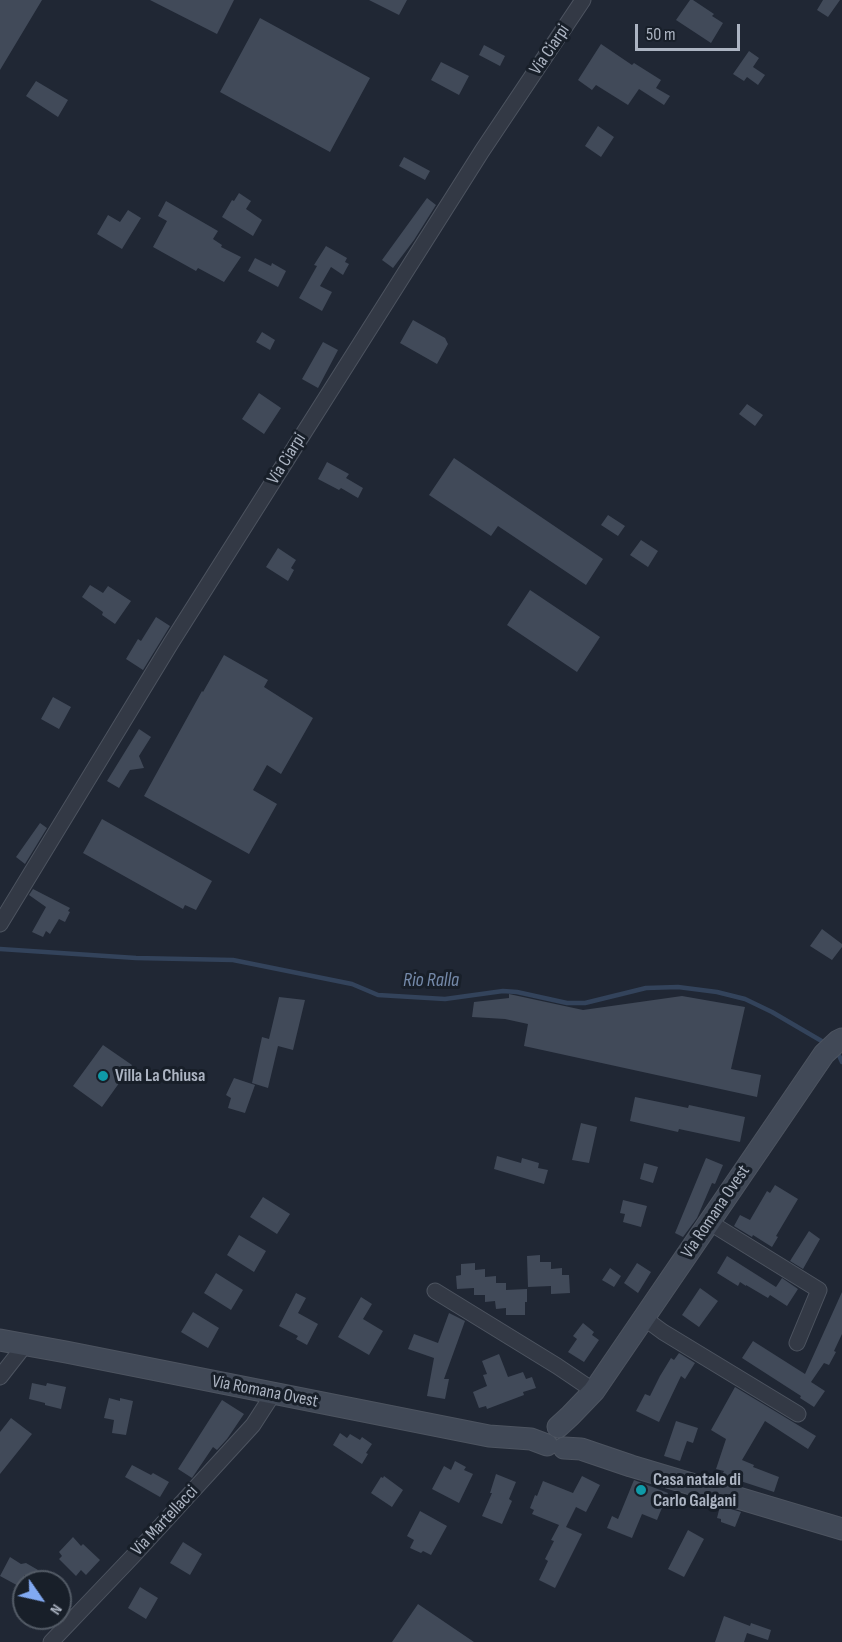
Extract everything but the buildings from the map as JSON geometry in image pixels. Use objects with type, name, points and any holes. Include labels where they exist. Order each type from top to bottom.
[{"type":"street","name":"Via Ciarpi","points":[[0,924],[184,623],[482,151],[583,0]]},
{"type":"street","name":"Via Romana Ovest","points":[[0,1340],[489,1436],[559,1437],[594,1391],[708,1222],[835,1045]]},
{"type":"street","points":[[708,1222],[819,1290],[796,1343]]},
{"type":"street","points":[[435,1291],[594,1391]]},
{"type":"street","points":[[644,1318],[663,1332],[798,1414]]},
{"type":"street","points":[[0,1377],[25,1345]]},
{"type":"street","name":"Via Martellacci","points":[[51,1642],[253,1425],[273,1394]]},
{"type":"street","points":[[559,1437],[631,1466],[842,1529]]},
{"type":"waterway","name":"Rio Ralla","points":[[0,949],[136,958],[233,960],[352,984],[378,995],[445,999],[503,991],[567,1003],[585,1003],[646,988],[678,987],[717,992],[745,999],[825,1043]]},
{"type":"waterway","name":"Rio Ralla","points":[[837,1051],[842,1062]]},
{"type":"place","name":"Villa La Chiusa","points":[[103,1076]]},
{"type":"place","name":"Casa natale di Carlo Galgani","points":[[641,1490]]}]
